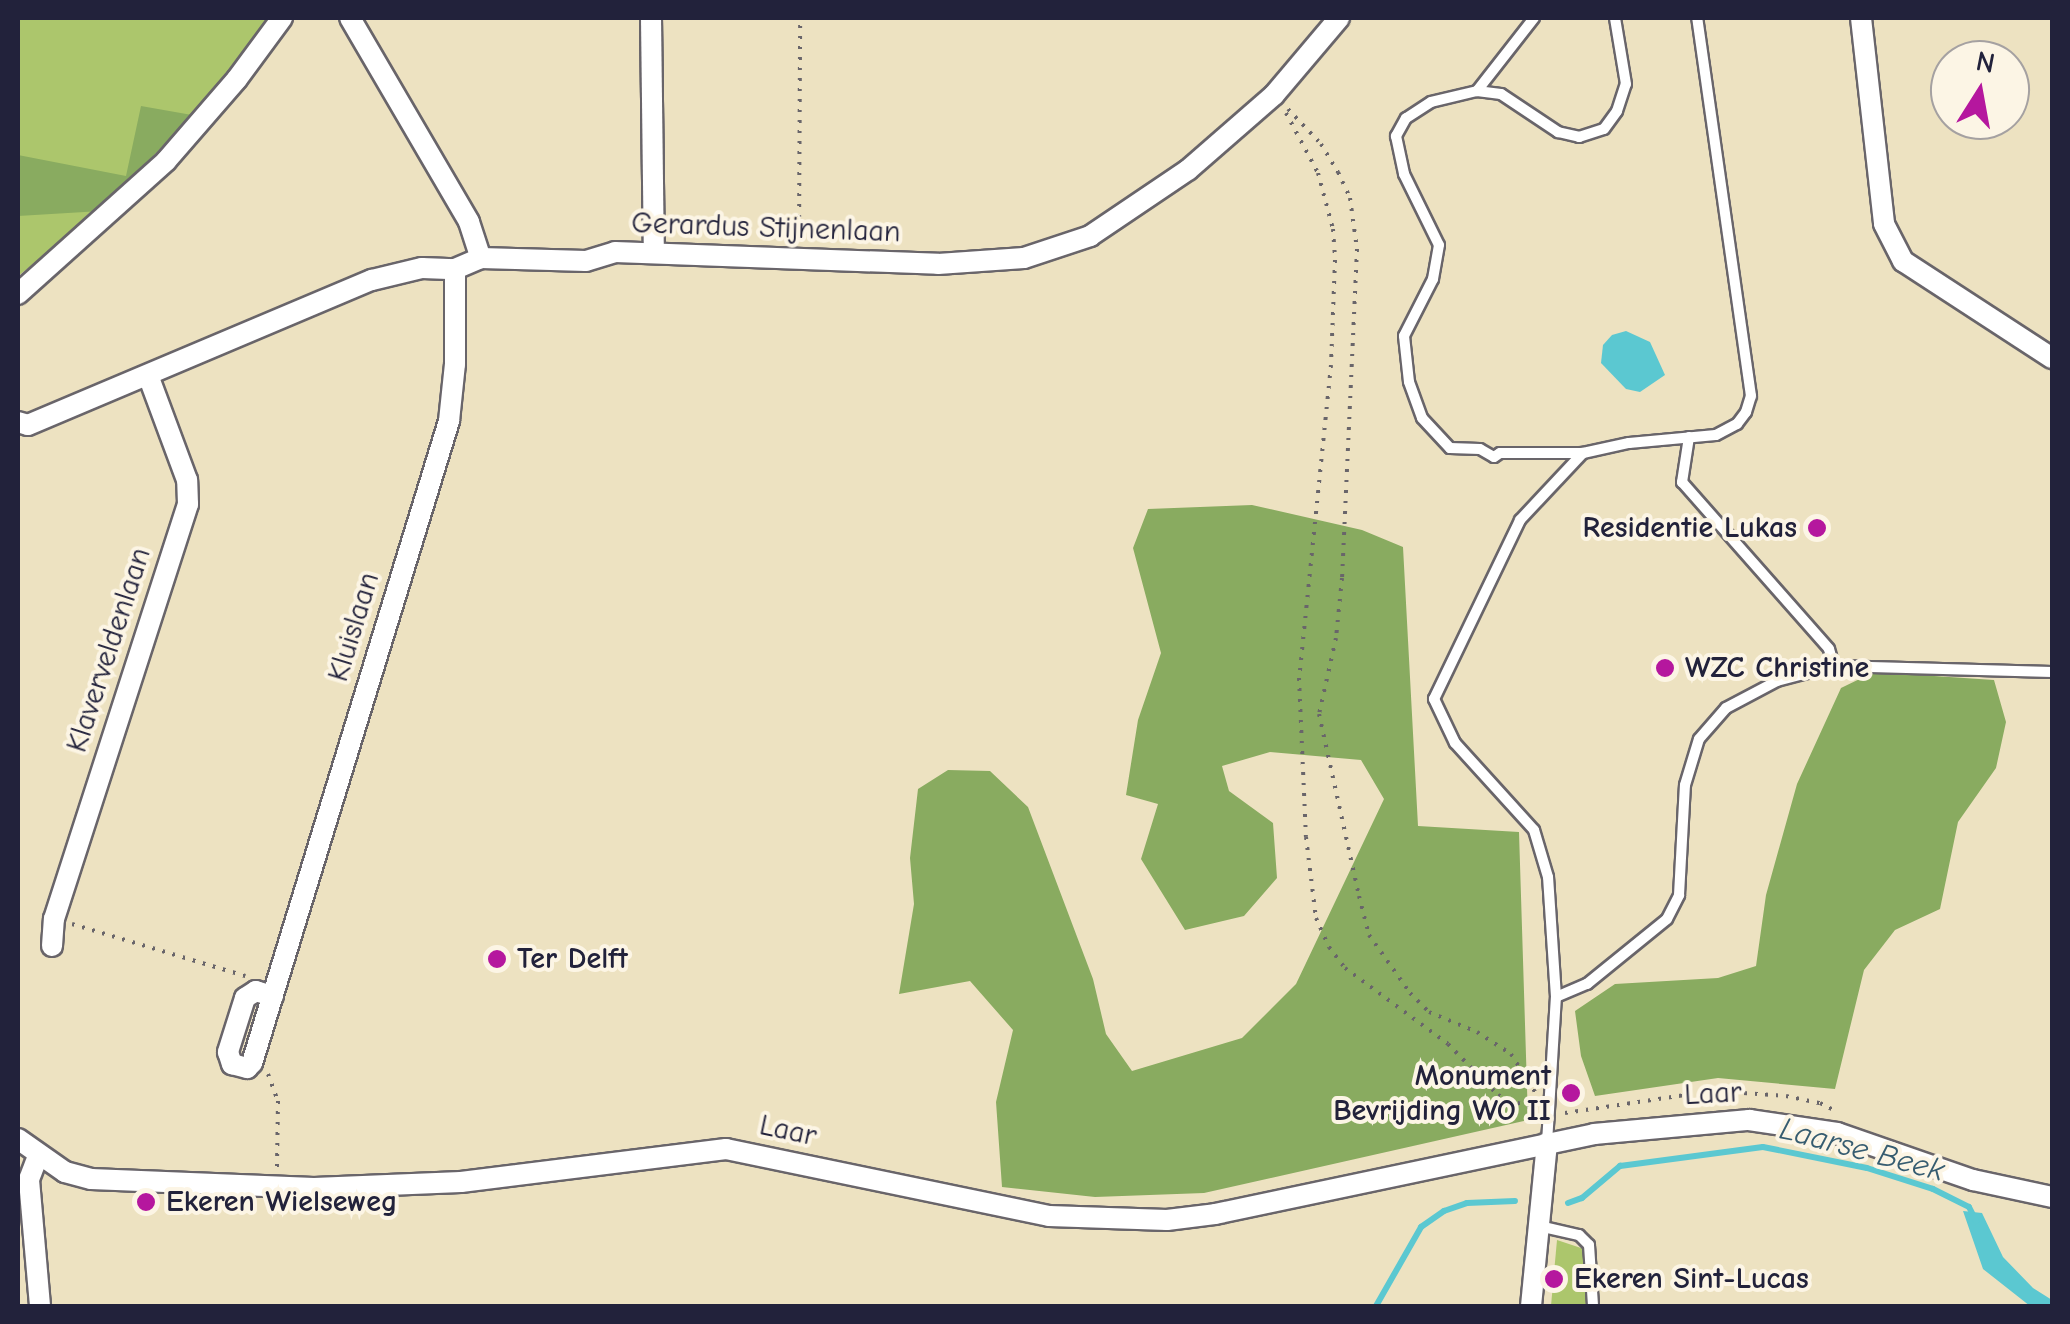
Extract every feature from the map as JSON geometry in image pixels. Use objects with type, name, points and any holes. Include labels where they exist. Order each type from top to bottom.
[{"type":"street","points":[[18,294],[166,161],[237,80],[282,18]]},
{"type":"street","points":[[350,18],[469,222],[482,258]]},
{"type":"street","points":[[651,18],[654,252]]},
{"type":"street","name":"Gerardus Stijnenlaan","points":[[18,422],[28,424],[372,280],[422,268],[455,269],[482,258],[586,261],[615,252],[654,252],[938,264],[1024,258],[1090,236],[1188,170],[1258,111],[1339,18]]},
{"type":"street","points":[[1860,18],[1884,224],[1903,261],[2052,358]]},
{"type":"street","name":"Kluislaan","points":[[274,990],[449,421],[455,269]]},
{"type":"street","name":"Klaverveldenlaan","points":[[52,946],[54,918],[188,504],[186,480],[148,375]]},
{"type":"street","points":[[254,1057],[247,1068],[238,1067],[227,1058],[244,998],[256,991],[274,990]]},
{"type":"street","name":"Laar","points":[[18,1139],[65,1172],[91,1180],[276,1187],[461,1182],[726,1149],[1031,1213],[1108,1221],[1214,1214],[1547,1143],[1612,1132],[1749,1120],[1837,1133],[1973,1180],[2052,1196]]},
{"type":"street","points":[[1532,1306],[1547,1143]]},
{"type":"street","points":[[38,1156],[28,1180],[40,1306]]},
{"type":"lane","points":[[1477,91],[1534,18]]},
{"type":"lane","points":[[1615,18],[1626,84],[1617,111],[1604,128],[1579,137],[1558,132],[1502,94],[1477,91],[1431,102],[1406,118],[1396,136],[1404,174],[1439,244],[1433,279],[1404,336],[1408,382],[1422,418],[1450,448],[1480,449],[1494,458],[1500,453],[1583,453],[1716,435],[1737,424],[1751,396],[1696,18]]},
{"type":"lane","points":[[1689,437],[1682,482],[1829,649],[1834,666]]},
{"type":"lane","points":[[1547,1143],[1556,998],[1548,877],[1534,830],[1455,743],[1434,699],[1520,520],[1583,453]]},
{"type":"lane","points":[[1556,998],[1587,984],[1667,920],[1679,895],[1685,785],[1699,740],[1726,708],[1777,681],[1834,666],[2052,672]]},
{"type":"lane","points":[[1539,1226],[1571,1232],[1589,1245],[1593,1306]]},
{"type":"path","points":[[799,260],[800,18]]},
{"type":"path","points":[[1279,100],[1330,158],[1350,198],[1354,222],[1342,578],[1336,638],[1319,714],[1359,896],[1370,935],[1410,994],[1429,1012],[1477,1032],[1511,1054],[1544,1113],[1498,1095],[1448,1044],[1367,986],[1329,947],[1316,918],[1306,837],[1300,678],[1332,365],[1333,229],[1318,173],[1279,100]]},
{"type":"path","points":[[54,918],[274,990]]},
{"type":"path","points":[[254,1057],[265,1065],[278,1101],[276,1187]]},
{"type":"green space","points":[[18,18],[270,18],[192,115],[101,211],[18,276]]},
{"type":"green space","points":[[141,106],[192,115],[101,211],[18,216],[18,155],[126,176]]},
{"type":"green space","points":[[1252,505],[1362,530],[1403,547],[1418,826],[1519,832],[1528,1120],[1204,1193],[1095,1197],[1002,1187],[996,1102],[1013,1030],[970,981],[899,994],[914,904],[910,858],[918,789],[948,770],[990,771],[1028,807],[1093,979],[1106,1034],[1132,1071],[1242,1038],[1296,984],[1384,799],[1361,760],[1270,752],[1222,766],[1229,791],[1273,823],[1277,878],[1244,916],[1185,930],[1141,859],[1158,804],[1126,795],[1138,720],[1161,653],[1133,548],[1148,509]]},
{"type":"green space","points":[[1874,672],[1994,680],[2006,722],[1996,768],[1958,822],[1940,909],[1895,930],[1864,970],[1835,1089],[1718,1078],[1595,1096],[1581,1056],[1575,1011],[1615,984],[1718,978],[1756,966],[1766,895],[1797,784],[1841,688]]},
{"type":"green space","points":[[1557,1240],[1584,1249],[1588,1306],[1551,1306]]},
{"type":"water","points":[[1626,331],[1650,342],[1665,375],[1640,392],[1626,389],[1601,363],[1603,345],[1612,335]]},
{"type":"water","points":[[1963,1211],[1982,1213],[2003,1257],[2033,1288],[2052,1300],[2052,1306],[2030,1306],[1983,1269]]},
{"type":"waterway","name":"Laarse Beek","points":[[1568,1203],[1582,1198],[1620,1166],[1763,1147],[1867,1168],[1933,1189],[1969,1207],[1976,1221]]},
{"type":"waterway","name":"Laarse Beek","points":[[1376,1306],[1421,1227],[1444,1211],[1467,1203],[1515,1201]]},
{"type":"place","name":"Residentie Lukas","points":[[1817,528]]},
{"type":"place","name":"WZC Christine","points":[[1665,668]]},
{"type":"place","name":"Ter Delft","points":[[497,959]]},
{"type":"place","name":"Monument Bevrijding WO II","points":[[1571,1093]]},
{"type":"place","name":"Ekeren Wielseweg","points":[[146,1202]]},
{"type":"place","name":"Ekeren Sint-Lucas","points":[[1554,1279]]}]
